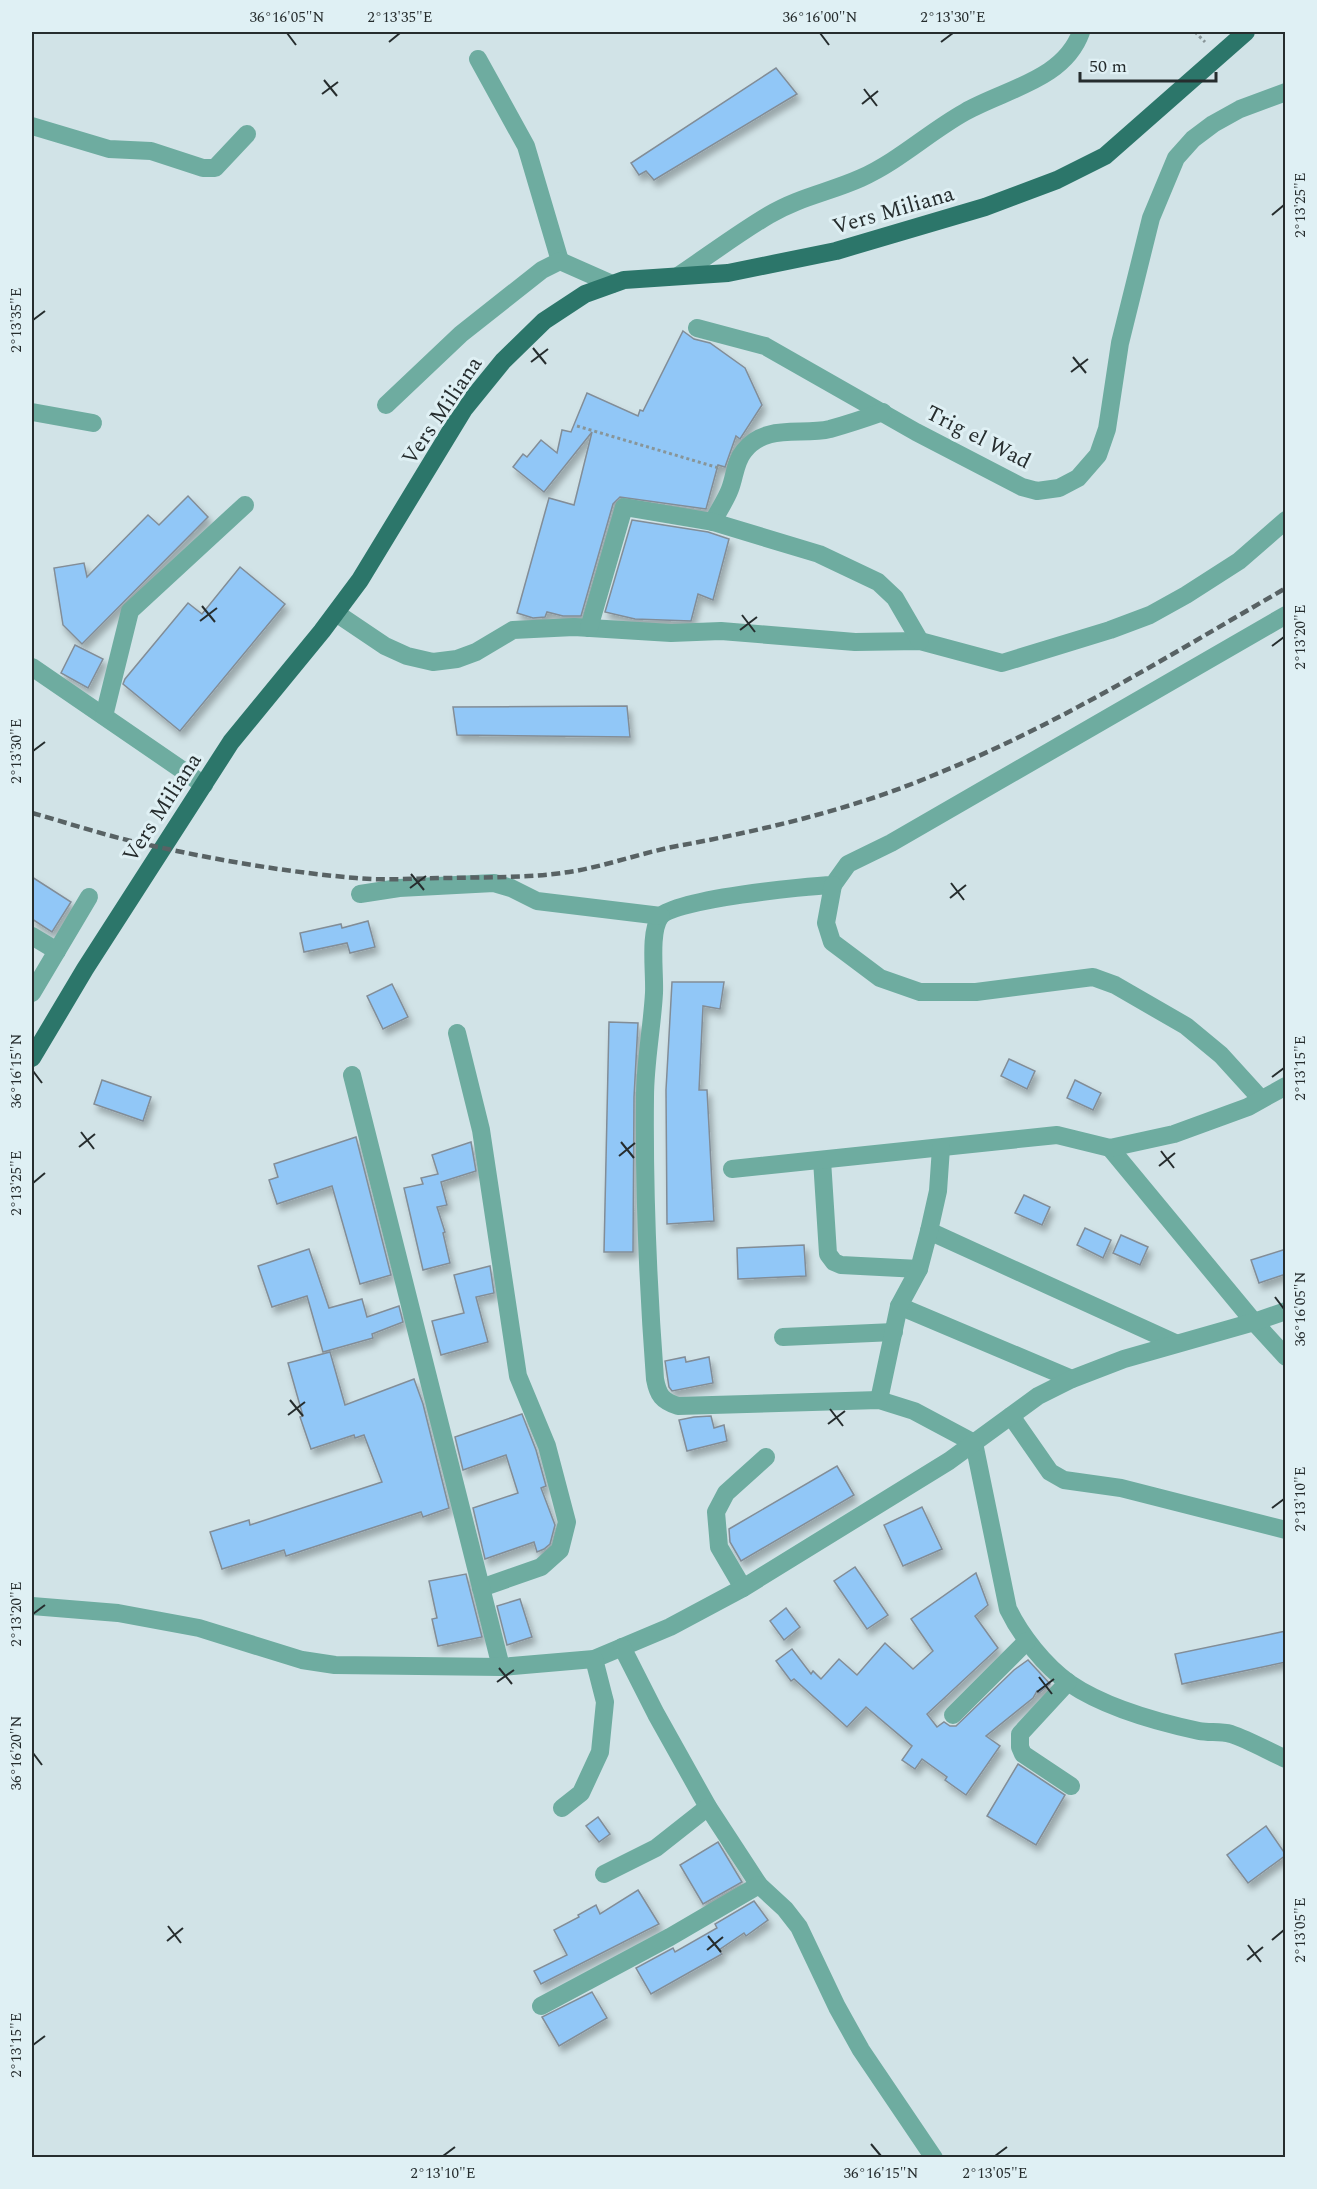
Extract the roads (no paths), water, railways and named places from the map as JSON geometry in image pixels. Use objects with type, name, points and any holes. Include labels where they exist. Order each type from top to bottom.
[{"type":"main road","name":"Vers Miliana","points":[[32,1058],[85,969],[231,742],[360,580],[464,409],[503,361],[544,321],[585,294],[624,280],[728,273],[836,251],[985,207],[1057,180],[1105,156],[1246,32]]},
{"type":"street","points":[[678,276],[768,215],[803,197],[861,178],[902,155],[964,112],[1021,88],[1045,74],[1065,57],[1078,41],[1081,32]]},
{"type":"street","points":[[478,59],[526,146],[560,261],[612,285]]},
{"type":"street","name":"Trig el Wad","points":[[698,328],[765,346],[916,432],[1022,487],[1037,491],[1059,488],[1078,478],[1098,455],[1107,429],[1120,343],[1151,218],[1176,158],[1193,139],[1213,124],[1240,109],[1286,92]]},
{"type":"street","points":[[32,126],[109,149],[151,151],[202,168],[215,168],[247,134]]},
{"type":"street","points":[[386,405],[461,334],[542,270],[560,261]]},
{"type":"street","points":[[32,412],[93,423]]},
{"type":"street","points":[[712,522],[730,490],[736,464],[745,449],[763,435],[780,431],[810,432],[829,429],[883,412]]},
{"type":"street","points":[[104,717],[130,611],[245,505]]},
{"type":"street","points":[[589,628],[624,507],[712,522],[819,554],[878,582],[895,598],[920,641]]},
{"type":"street","points":[[336,612],[385,645],[407,656],[433,662],[476,652],[513,630],[589,628],[671,633],[721,631],[855,642],[920,641],[1002,663],[1110,630],[1150,615],[1239,561],[1286,520]]},
{"type":"street","points":[[1261,1099],[1221,1054],[1186,1026],[1115,985],[1093,977],[976,993],[920,992],[880,978],[832,942],[826,923],[833,885],[848,864],[891,843],[1286,615]]},
{"type":"street","points":[[32,667],[204,785]]},
{"type":"street","points":[[360,894],[399,888],[494,883],[512,888],[537,901],[661,916]]},
{"type":"street","points":[[833,885],[803,886],[691,903],[669,910],[661,916],[655,932],[654,993],[645,1095],[647,1282],[658,1392],[666,1402],[678,1406],[879,1400],[914,1411],[974,1443]]},
{"type":"street","points":[[32,993],[89,897]]},
{"type":"street","points":[[32,936],[57,951]]},
{"type":"street","points":[[457,1033],[481,1130],[519,1376],[547,1446],[567,1522],[560,1551],[541,1567],[481,1588]]},
{"type":"street","points":[[352,1075],[501,1667]]},
{"type":"street","points":[[732,1169],[1057,1135],[1110,1148],[1174,1134],[1248,1107],[1286,1086]]},
{"type":"street","points":[[879,1400],[899,1306],[919,1269],[930,1231],[938,1191],[941,1148]]},
{"type":"street","points":[[1110,1148],[1254,1322],[1286,1357]]},
{"type":"street","points":[[822,1160],[828,1254],[834,1262],[841,1265],[919,1269]]},
{"type":"street","points":[[930,1231],[1175,1343]]},
{"type":"street","points":[[899,1306],[1072,1378]]},
{"type":"street","points":[[32,1606],[118,1613],[199,1628],[302,1660],[335,1665],[501,1667],[594,1659],[670,1627],[743,1588],[949,1461],[1038,1396],[1072,1378],[1175,1343],[1286,1311]]},
{"type":"street","points":[[783,1337],[894,1332]]},
{"type":"street","points":[[1011,1416],[1050,1472],[1064,1480],[1121,1488],[1286,1530]]},
{"type":"street","points":[[974,1443],[1008,1609],[1027,1641],[1068,1682],[1092,1696],[1136,1713],[1200,1731],[1230,1734],[1286,1759]]},
{"type":"street","points":[[743,1588],[719,1547],[716,1512],[726,1492],[766,1457]]},
{"type":"street","points":[[953,1715],[1027,1641]]},
{"type":"street","points":[[622,1647],[708,1807],[759,1885],[785,1909],[799,1927],[837,2007],[861,2050],[934,2157]]},
{"type":"street","points":[[562,1808],[581,1793],[600,1752],[605,1702],[594,1659]]},
{"type":"street","points":[[1068,1682],[1020,1734],[1020,1747],[1023,1754],[1071,1786]]},
{"type":"street","points":[[604,1874],[656,1848],[708,1807]]},
{"type":"street","points":[[541,2006],[670,1937],[759,1885]]},
{"type":"railway","points":[[32,813],[167,849],[248,864],[329,875],[368,879],[403,879],[528,876],[575,871],[805,818],[870,799],[934,775],[1069,712],[1286,588]]}]
